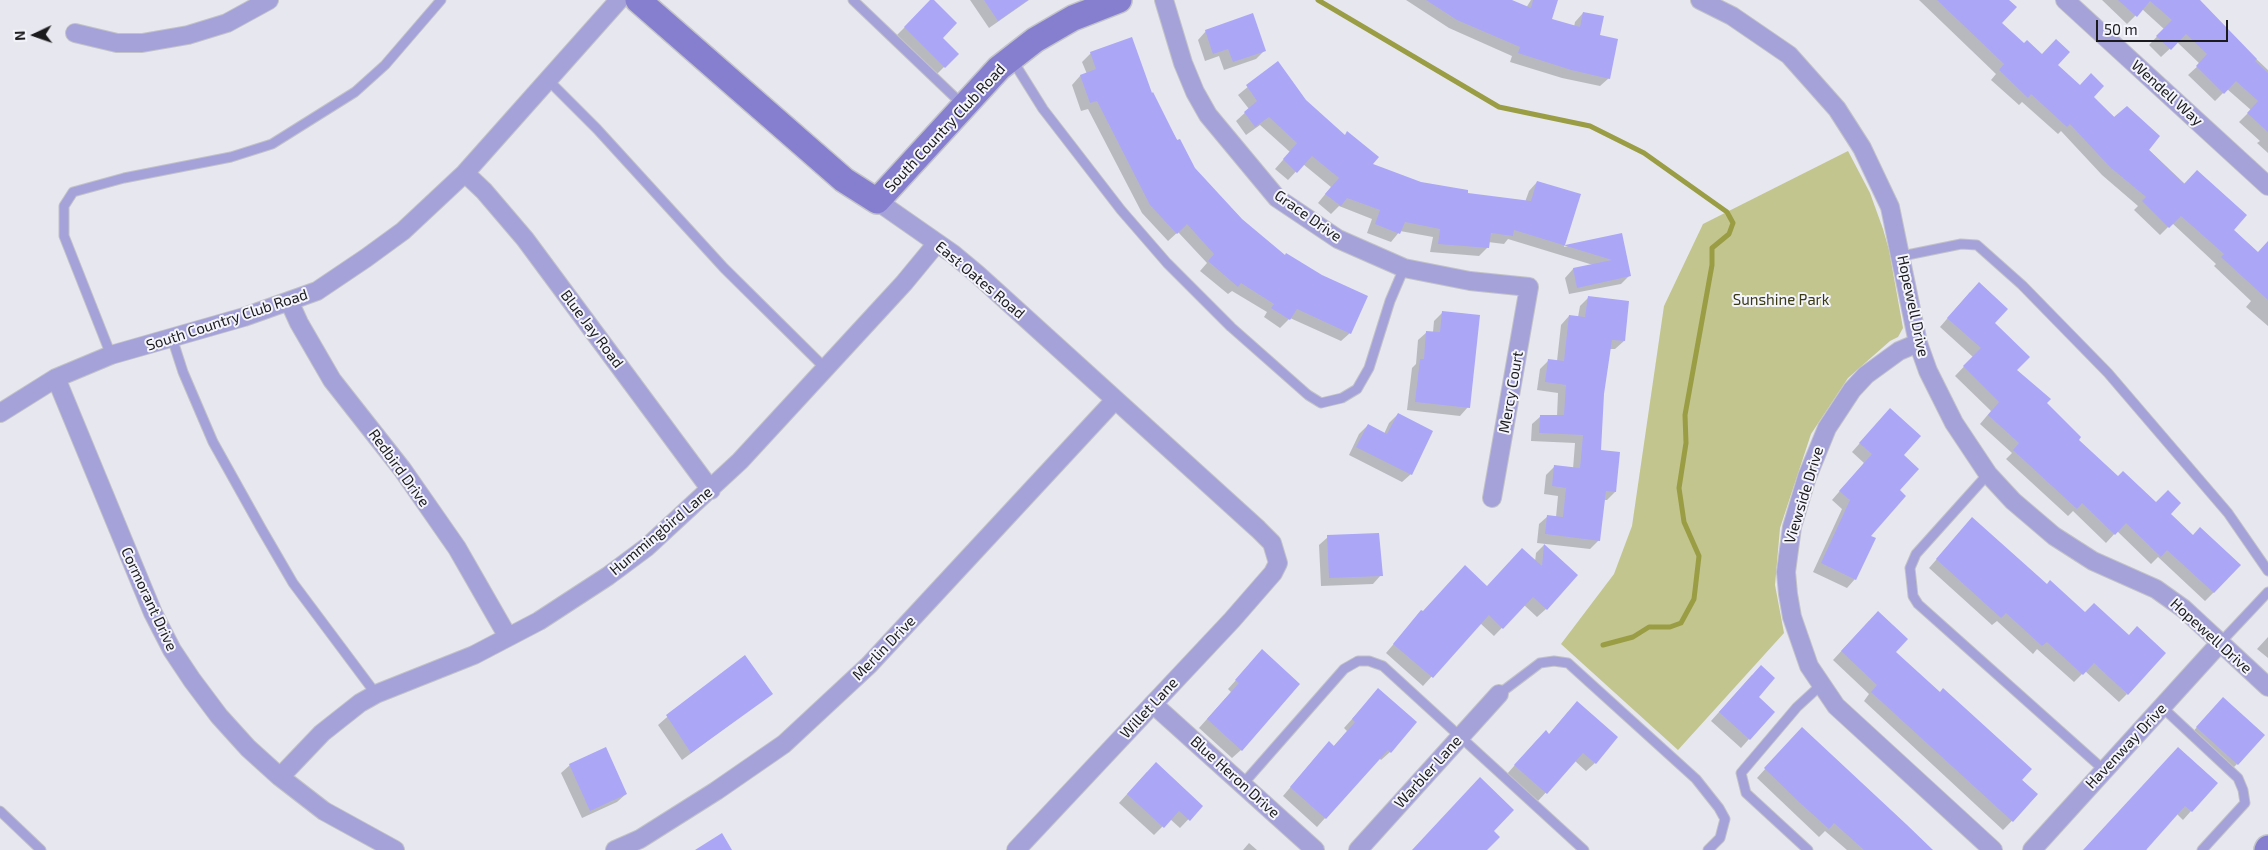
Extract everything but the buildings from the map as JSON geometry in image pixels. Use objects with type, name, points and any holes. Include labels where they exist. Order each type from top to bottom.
[{"type":"street","points":[[74,33],[117,43],[142,43],[188,35],[227,23],[268,0]]},
{"type":"street","name":"South Country Club Road","points":[[0,412],[56,378],[110,355],[172,338],[317,291],[403,231],[465,173],[619,0]]},
{"type":"street","name":"East Oates Road","points":[[638,0],[844,180],[937,243],[977,274],[1114,401],[1258,529],[1272,544],[1278,562]]},
{"type":"street","name":"South Country Club Road","points":[[877,201],[999,68],[1011,58],[1035,40],[1073,18],[1119,0]]},
{"type":"street","name":"Grace Drive","points":[[1164,0],[1180,56],[1195,92],[1208,115],[1277,198],[1338,239],[1404,268],[1470,282],[1529,287]]},
{"type":"street","name":"Hopewell Drive","points":[[1700,0],[1739,21],[1789,55],[1837,109],[1862,148],[1880,182],[1890,207],[1902,256],[1918,343],[1940,399],[1970,450],[1988,474],[2013,501],[2054,536],[2093,561],[2156,589],[2184,609],[2268,687]]},
{"type":"street","name":"Wendell Way","points":[[2065,0],[2268,186]]},
{"type":"street","name":"Blue Jay Road","points":[[465,173],[484,191],[525,239],[711,490]]},
{"type":"street","name":"Hummingbird Lane","points":[[280,777],[340,718],[376,694],[474,655],[539,621],[608,576],[647,547],[711,490],[904,283],[937,243]]},
{"type":"street","name":"Mercy Court","points":[[1492,498],[1529,287]]},
{"type":"street","name":"Redbird Drive","points":[[289,301],[299,323],[332,380],[402,469],[451,540],[508,637]]},
{"type":"street","name":"Viewside Drive","points":[[1918,343],[1899,351],[1866,375],[1839,408],[1817,449],[1794,519],[1788,547],[1786,572],[1788,594],[1798,638],[1809,666],[1836,706],[1993,850]]},
{"type":"street","name":"Cormorant Drive","points":[[56,378],[153,613],[172,650],[219,716],[248,748],[280,777],[324,811],[395,850]]},
{"type":"street","name":"Merlin Drive","points":[[616,850],[640,839],[708,796],[784,744],[869,665],[1114,401]]},
{"type":"street","name":"Willet Lane","points":[[1016,850],[1255,594],[1278,562]]},
{"type":"street","name":"Havenway Drive","points":[[2032,850],[2220,643]]},
{"type":"street","name":"Warbler Lane","points":[[1358,850],[1499,694]]},
{"type":"street","name":"Blue Heron Drive","points":[[1153,704],[1316,850]]},
{"type":"lane","points":[[110,355],[64,236],[64,206],[73,192],[124,178],[231,157],[272,144],[355,92],[385,65],[441,0]]},
{"type":"lane","points":[[853,0],[964,106]]},
{"type":"lane","points":[[1011,58],[1043,109],[1121,210],[1167,263],[1231,326],[1308,395],[1321,403],[1342,398],[1357,389],[1369,368],[1390,301],[1404,268]]},
{"type":"lane","points":[[549,80],[598,129],[724,268],[824,367]]},
{"type":"lane","points":[[1902,256],[1961,244],[1978,245],[2022,285],[2108,373],[2228,513],[2268,571]]},
{"type":"lane","points":[[172,338],[183,372],[213,442],[266,536],[293,583],[376,694]]},
{"type":"lane","points":[[1988,474],[1916,554],[1910,568],[1913,596],[1918,604],[2104,770]]},
{"type":"lane","points":[[2220,643],[2268,592]]},
{"type":"lane","points":[[1499,694],[1540,663],[1554,660],[1568,663],[1696,779],[1719,808],[1725,819],[1720,838],[1708,850]]},
{"type":"lane","points":[[1242,785],[1344,668],[1358,661],[1369,661],[1383,666],[1584,850]]},
{"type":"lane","points":[[1808,850],[1746,793],[1741,772],[1797,707],[1821,685]]},
{"type":"lane","points":[[2162,707],[2238,778],[2243,790],[2245,803],[2202,850]]},
{"type":"lane","points":[[0,812],[41,850]]},
{"type":"green space","name":"Sunshine Park","points":[[1848,151],[1870,193],[1883,229],[1889,250],[1903,328],[1898,337],[1890,341],[1848,378],[1811,434],[1780,528],[1775,585],[1784,633],[1678,750],[1561,644],[1614,574],[1632,526],[1664,306],[1703,224]]},
{"type":"waterway","points":[[1318,0],[1499,107],[1590,126],[1644,153],[1727,212],[1733,223],[1729,234],[1712,248],[1712,265],[1685,415],[1686,443],[1679,488],[1684,522],[1699,556],[1694,599],[1681,623],[1670,627],[1649,627],[1633,637],[1603,645]]}]
